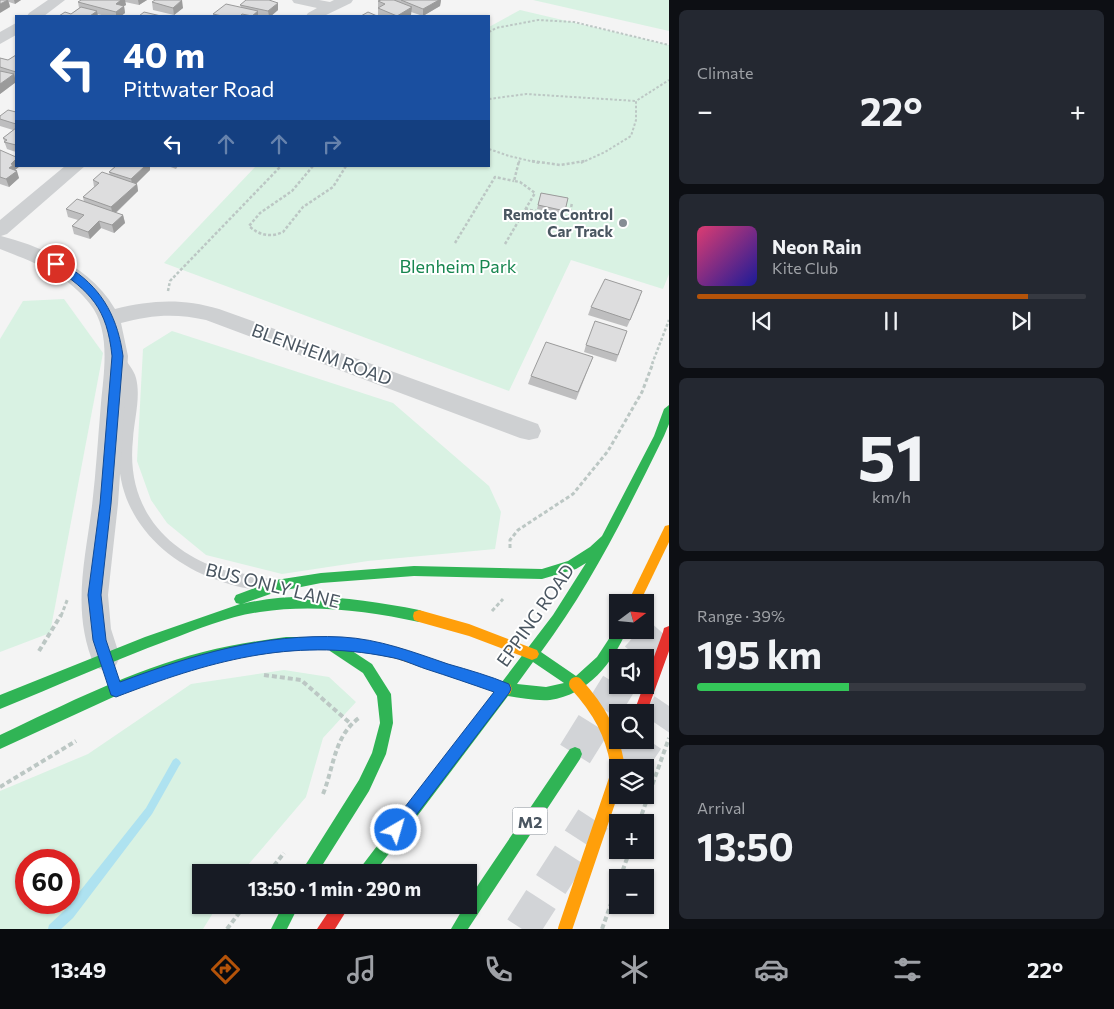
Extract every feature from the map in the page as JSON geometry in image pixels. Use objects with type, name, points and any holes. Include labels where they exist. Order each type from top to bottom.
[{"type":"main road","name":"EPPING ROAD","points":[[372,864],[558,619],[607,539],[659,436],[669,409]]},
{"type":"main road","points":[[639,594],[669,530]]},
{"type":"main road","points":[[0,742],[208,620],[243,597],[276,586],[321,578],[414,571],[542,574],[572,564],[594,551],[607,539]]},
{"type":"main road","points":[[208,620],[242,610],[270,605],[310,603],[351,605],[435,619],[481,633],[532,654],[573,681],[592,700],[608,726],[614,740],[617,759]]},
{"type":"main road","points":[[644,704],[669,632]]},
{"type":"main road","points":[[0,702],[111,676],[170,670],[220,655],[264,646],[318,643],[360,645],[391,651],[505,689],[542,693],[558,692],[600,663],[616,639]]},
{"type":"main road","points":[[314,864],[370,774],[385,743],[390,713],[383,688],[367,667],[352,654],[318,643]]},
{"type":"main road","points":[[623,759],[627,749]]},
{"type":"main road","name":"M2","points":[[459,929],[484,887],[575,754]]},
{"type":"main road","points":[[565,929],[609,801]]},
{"type":"main road","points":[[279,929],[286,914]]},
{"type":"main road","points":[[325,929],[336,914]]},
{"type":"street","points":[[36,15],[58,0]]},
{"type":"street","points":[[299,0],[330,7]]},
{"type":"street","points":[[315,15],[346,0]]},
{"type":"street","points":[[0,40],[15,29]]},
{"type":"street","points":[[0,230],[75,167]]},
{"type":"street","points":[[0,242],[51,261],[72,274],[98,298],[109,318],[117,356],[106,504],[94,595],[97,628],[111,676]]},
{"type":"street","name":"BLENHEIM ROAD","points":[[109,318],[143,309],[166,306],[183,307],[211,314],[529,432]]},
{"type":"lane","name":"BUS ONLY LANE","points":[[117,356],[131,379],[125,460],[130,492],[144,521],[169,547],[208,571],[351,605]]},
{"type":"path","points":[[490,31],[496,28],[538,20],[574,22],[669,45]]},
{"type":"path","points":[[490,99],[526,94],[636,102],[669,80]]},
{"type":"path","points":[[490,149],[555,166],[576,165],[597,158],[631,136],[636,120],[636,102]]},
{"type":"path","points":[[514,181],[520,158]]},
{"type":"path","points":[[166,306],[170,281],[280,167]]},
{"type":"path","points":[[312,167],[303,180],[284,197],[256,215],[250,226],[254,231],[262,235],[276,235],[287,229],[302,208],[337,186],[346,167]]},
{"type":"path","points":[[455,243],[495,177],[520,182],[535,193],[505,244]]},
{"type":"path","points":[[525,209],[569,217],[572,203]]},
{"type":"path","points":[[510,557],[510,540],[518,530],[573,494],[608,451],[642,392],[669,320]]},
{"type":"path","points":[[39,651],[60,616],[69,595]]},
{"type":"path","points":[[256,674],[301,680],[350,723]]},
{"type":"path","points":[[319,801],[327,786],[336,748],[350,723],[366,714]]},
{"type":"path","points":[[642,814],[669,738]]},
{"type":"path","points":[[0,787],[80,739]]},
{"type":"path","points":[[275,864],[287,848]]},
{"type":"path","points":[[602,929],[609,909]]},
{"type":"path","points":[[227,929],[238,914]]},
{"type":"green space","points":[[533,0],[669,0],[669,31]]},
{"type":"green space","name":"Blenheim Park","points":[[520,10],[669,45],[669,274],[663,289],[571,260],[509,391],[164,263],[255,167],[490,167],[490,26]]},
{"type":"green space","points":[[64,299],[103,353],[50,633],[0,652],[0,339],[23,301]]},
{"type":"green space","points":[[172,331],[393,403],[489,486],[501,512],[495,549],[368,561],[282,574],[206,555],[167,523],[151,500],[137,461],[143,349]]},
{"type":"green space","points":[[284,670],[329,677],[356,702],[323,738],[306,797],[249,864],[192,864],[192,914],[212,914],[203,929],[0,929],[0,791],[88,754],[191,684]]},
{"type":"building","points":[[0,0],[8,0],[0,4]]},
{"type":"building","points":[[81,0],[121,0],[116,4],[124,6],[116,12],[78,2]]},
{"type":"building","points":[[155,0],[182,0],[173,8],[152,2]]},
{"type":"building","points":[[246,0],[269,0],[278,3],[268,11],[240,5]]},
{"type":"building","points":[[394,0],[412,7],[399,15],[395,15],[378,8],[385,4],[378,1]]},
{"type":"building","points":[[401,0],[439,0],[423,9]]},
{"type":"building","points":[[226,4],[258,11],[253,15],[213,14]]},
{"type":"building","points":[[81,7],[97,11],[91,15],[60,15],[65,12],[71,14]]},
{"type":"building","points":[[144,12],[157,15],[140,15]]},
{"type":"building","points":[[368,12],[375,15],[363,15]]},
{"type":"building","points":[[15,56],[15,72],[0,67],[0,58],[8,60]]},
{"type":"building","points":[[0,71],[14,74],[0,84]]},
{"type":"building","points":[[8,110],[15,112],[15,124],[0,119],[0,116]]},
{"type":"building","points":[[15,129],[15,145],[4,142],[7,140],[3,138]]},
{"type":"building","points":[[0,150],[15,157],[15,160],[11,164],[13,165],[9,168],[17,171],[6,179],[0,177]]},
{"type":"building","points":[[115,167],[144,167],[131,179],[109,172]]},
{"type":"building","points":[[102,172],[137,184],[111,207],[83,197],[99,183],[93,180]]},
{"type":"building","points":[[541,193],[568,198],[565,211],[538,205]]},
{"type":"building","points":[[77,199],[123,215],[112,225],[99,221],[88,232],[72,226],[84,215],[66,209]]},
{"type":"building","points":[[605,279],[642,291],[630,320],[591,307]]},
{"type":"building","points":[[595,321],[627,331],[618,355],[586,345]]},
{"type":"building","points":[[546,342],[593,357],[578,392],[531,376]]},
{"type":"waterway","points":[[53,929],[69,914],[149,811],[176,763]]},
{"type":"tunnel","points":[[646,649],[669,623]]},
{"type":"tunnel","points":[[575,754],[612,694]]},
{"type":"tunnel","points":[[633,759],[669,706]]},
{"type":"tunnel","points":[[522,929],[593,819]]},
{"type":"traffic: fast","points":[[372,864],[558,619],[607,539],[659,436],[669,409]]},
{"type":"traffic: fast","points":[[240,599],[276,586],[321,578],[414,571],[542,574],[572,565],[594,551],[606,540]]},
{"type":"traffic: fast","points":[[0,702],[166,635],[212,618],[248,608],[280,604],[320,603],[360,606],[419,616]]},
{"type":"traffic: fast","points":[[505,689],[546,693],[564,690],[575,685],[594,670],[616,639]]},
{"type":"traffic: fast","points":[[0,742],[118,688],[159,672],[201,659],[243,649],[286,643],[328,643]]},
{"type":"traffic: fast","points":[[314,864],[364,785],[379,754],[387,723],[384,694],[368,668],[335,647]]},
{"type":"traffic: fast","points":[[532,654],[576,684]]},
{"type":"traffic: fast","points":[[459,929],[485,887],[575,754]]},
{"type":"traffic: fast","points":[[279,929],[286,914]]},
{"type":"traffic: slow","points":[[638,594],[669,530]]},
{"type":"traffic: slow","points":[[419,616],[469,630],[532,654]]},
{"type":"traffic: slow","points":[[328,643],[360,645],[397,653],[505,689]]},
{"type":"traffic: slow","points":[[576,684],[592,702],[605,722],[614,744],[616,759]]},
{"type":"traffic: slow","points":[[565,929],[609,800]]},
{"type":"traffic: jam","points":[[644,704],[669,632]]},
{"type":"traffic: jam","points":[[325,929],[336,914]]},
{"type":"place","name":"Remote Control Car Track","points":[[623,223]]},
{"type":"route","points":[[56,264],[79,279],[98,298],[109,318],[116,345],[117,356],[106,504],[94,595],[97,628],[116,690],[200,660],[264,646],[303,643],[343,643],[391,651],[415,657],[505,689],[396,830]]}]
